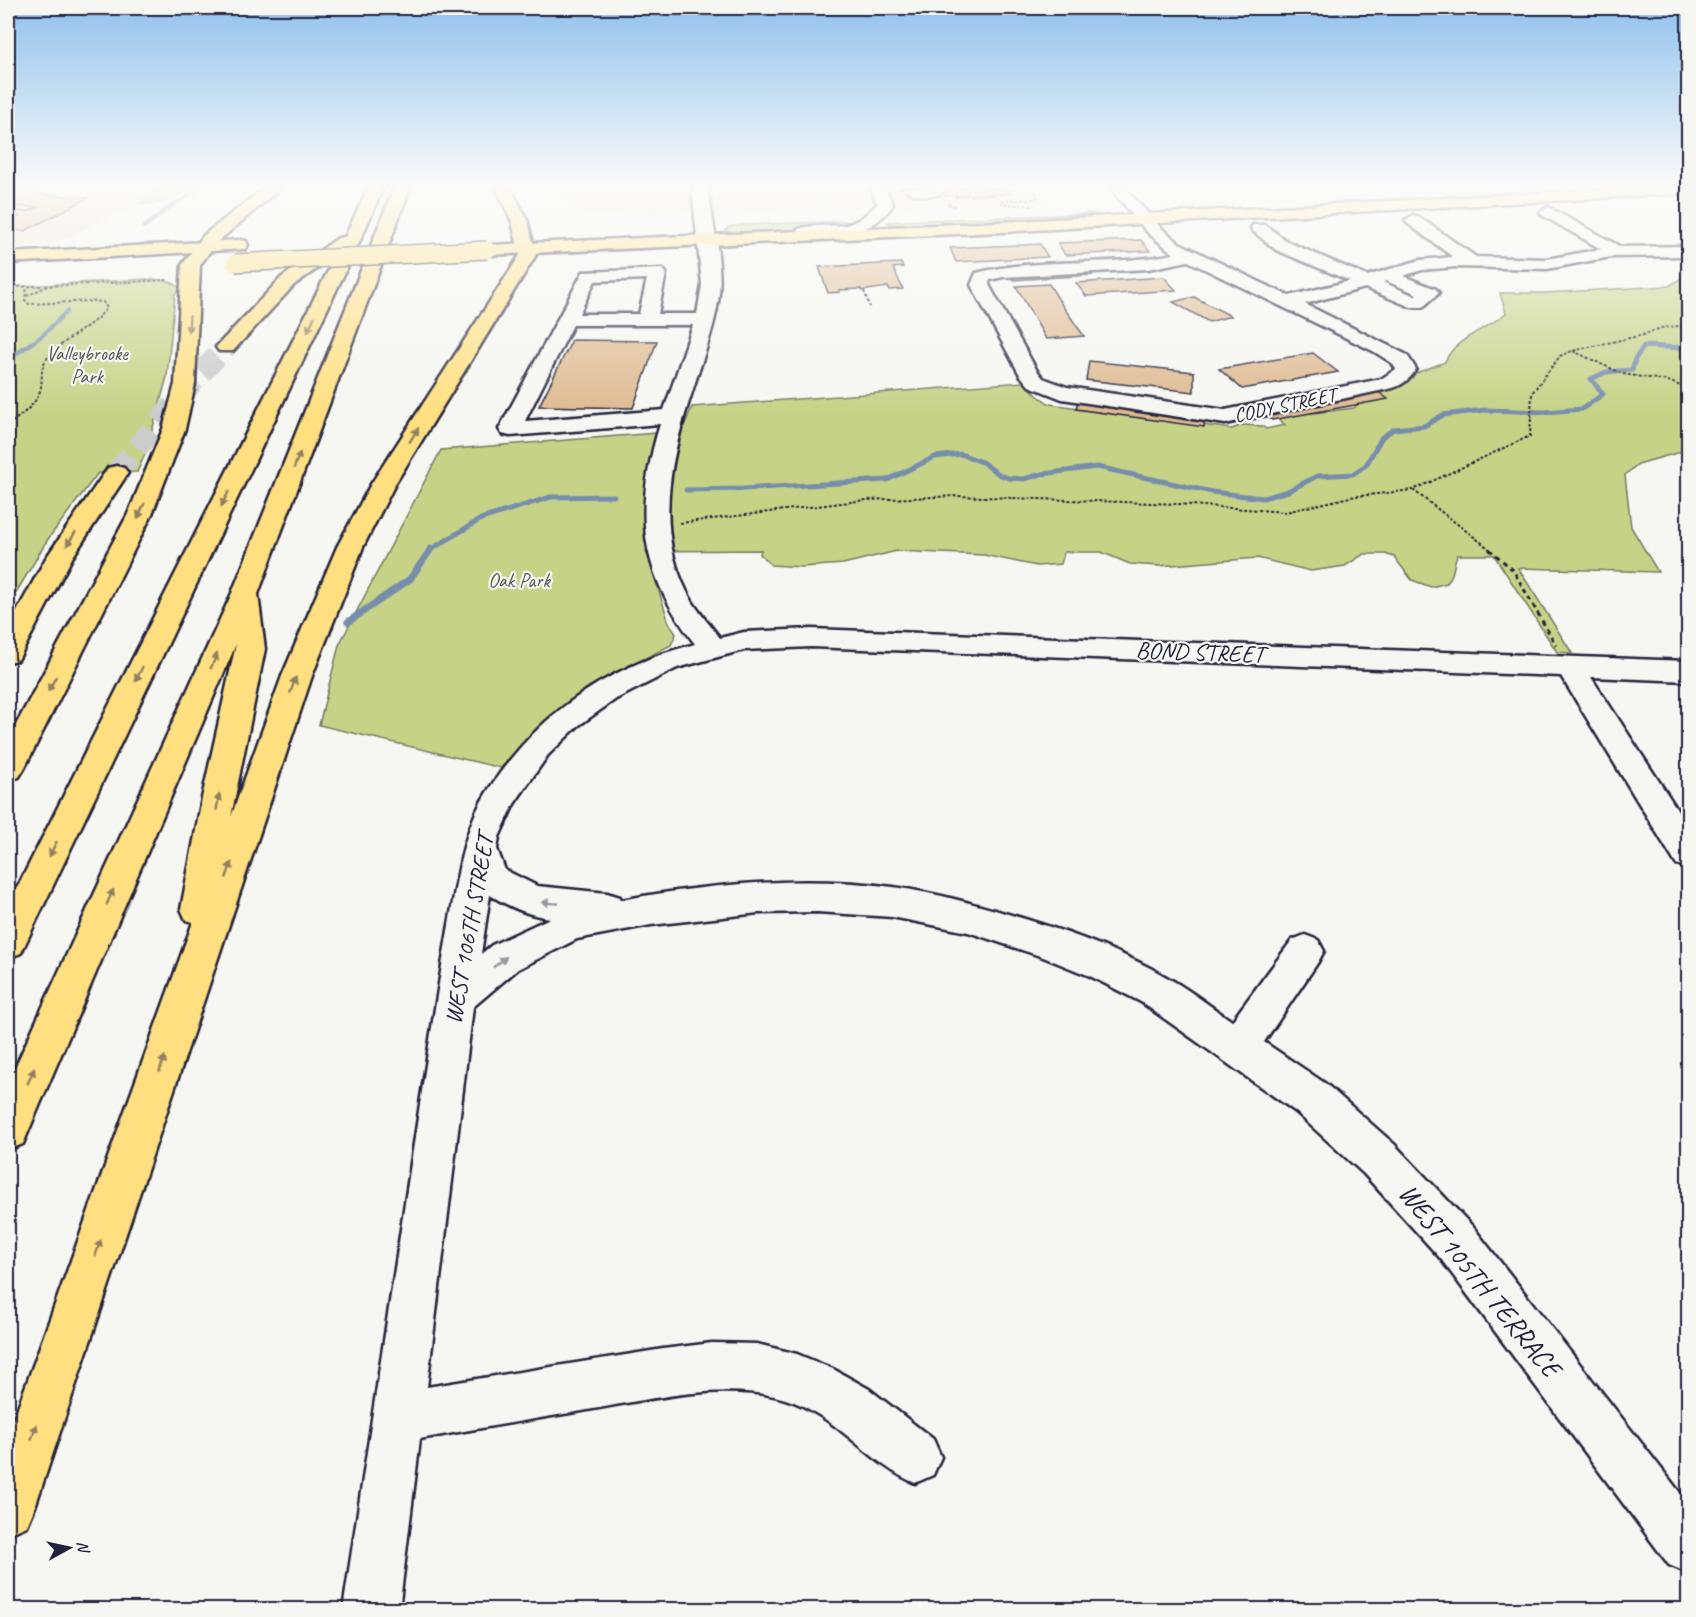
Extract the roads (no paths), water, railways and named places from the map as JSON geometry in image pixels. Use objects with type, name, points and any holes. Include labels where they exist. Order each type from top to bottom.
[{"type":"main road","points":[[8,769],[140,514],[174,429],[185,384],[191,263]]},
{"type":"main road","points":[[226,347],[288,281],[313,263]]},
{"type":"main road","points":[[8,942],[341,263]]},
{"type":"main road","points":[[8,1129],[245,592],[373,263]]},
{"type":"main road","points":[[8,1507],[297,676],[350,547],[389,476],[523,263]]},
{"type":"main road","points":[[8,653],[59,558],[116,473]]},
{"type":"main road","points":[[183,1004],[218,798],[251,649],[245,592]]},
{"type":"street","points":[[710,263],[711,285],[706,319],[657,471],[655,527],[667,572],[677,598],[713,648]]},
{"type":"street","name":"CODY STREET","points":[[1157,263],[1003,272],[982,277],[980,282],[982,290],[1027,371],[1036,382],[1046,388],[1087,398],[1225,417],[1386,384],[1401,378],[1406,369],[1404,364],[1380,347],[1287,302]]},
{"type":"street","points":[[1204,263],[1287,302],[1332,292],[1420,265],[1446,263]]},
{"type":"street","points":[[1324,263],[1417,303],[1430,293],[1386,274]]},
{"type":"street","points":[[1526,263],[1551,263]]},
{"type":"street","points":[[648,313],[657,273],[588,276],[510,429],[673,416]]},
{"type":"street","points":[[1236,299],[1262,290]]},
{"type":"street","points":[[570,312],[648,313],[706,319]]},
{"type":"street","name":"BOND STREET","points":[[713,648],[744,640],[811,638],[1689,670]]},
{"type":"street","name":"WEST 106TH STREET","points":[[371,1610],[455,999],[482,837],[512,778],[537,747],[567,718],[606,692],[644,671],[668,661],[713,648]]},
{"type":"street","points":[[1569,666],[1689,854]]},
{"type":"street","name":"WEST 105TH TERRACE","points":[[480,849],[492,879],[532,901],[651,910]]},
{"type":"street","name":"WEST 105TH TERRACE","points":[[455,999],[505,957],[571,925],[651,910],[759,898],[817,897],[892,902],[968,917],[1051,943],[1103,964],[1155,990],[1311,1098],[1378,1159],[1457,1244],[1689,1546]]},
{"type":"street","points":[[1237,1047],[1305,951]]},
{"type":"street","points":[[398,1417],[657,1374],[726,1367],[776,1371],[823,1389],[879,1426],[915,1457]]},
{"type":"waterway","points":[[28,346],[43,335],[67,311]]},
{"type":"waterway","points":[[8,359],[30,344]]},
{"type":"waterway","points":[[686,490],[743,489],[887,480],[935,457],[961,454],[982,462],[1000,475],[1009,478],[1024,479],[1042,474],[1097,467],[1212,492],[1263,498],[1288,491],[1317,476],[1353,474],[1366,465],[1382,437],[1394,429],[1424,426],[1443,415],[1485,410],[1545,412],[1582,409],[1603,394],[1591,379],[1606,372],[1632,370],[1635,359],[1644,346],[1688,348]]},
{"type":"waterway","points":[[431,550],[481,519],[551,497],[614,496]]},
{"type":"waterway","points":[[348,622],[410,579],[431,550]]},
{"type":"tunnel","points":[[116,473],[195,379],[226,347]]},
{"type":"park label","name":"Valleybrooke Park","points":[[87,364]]},
{"type":"park label","name":"Oak Park","points":[[519,580]]}]
